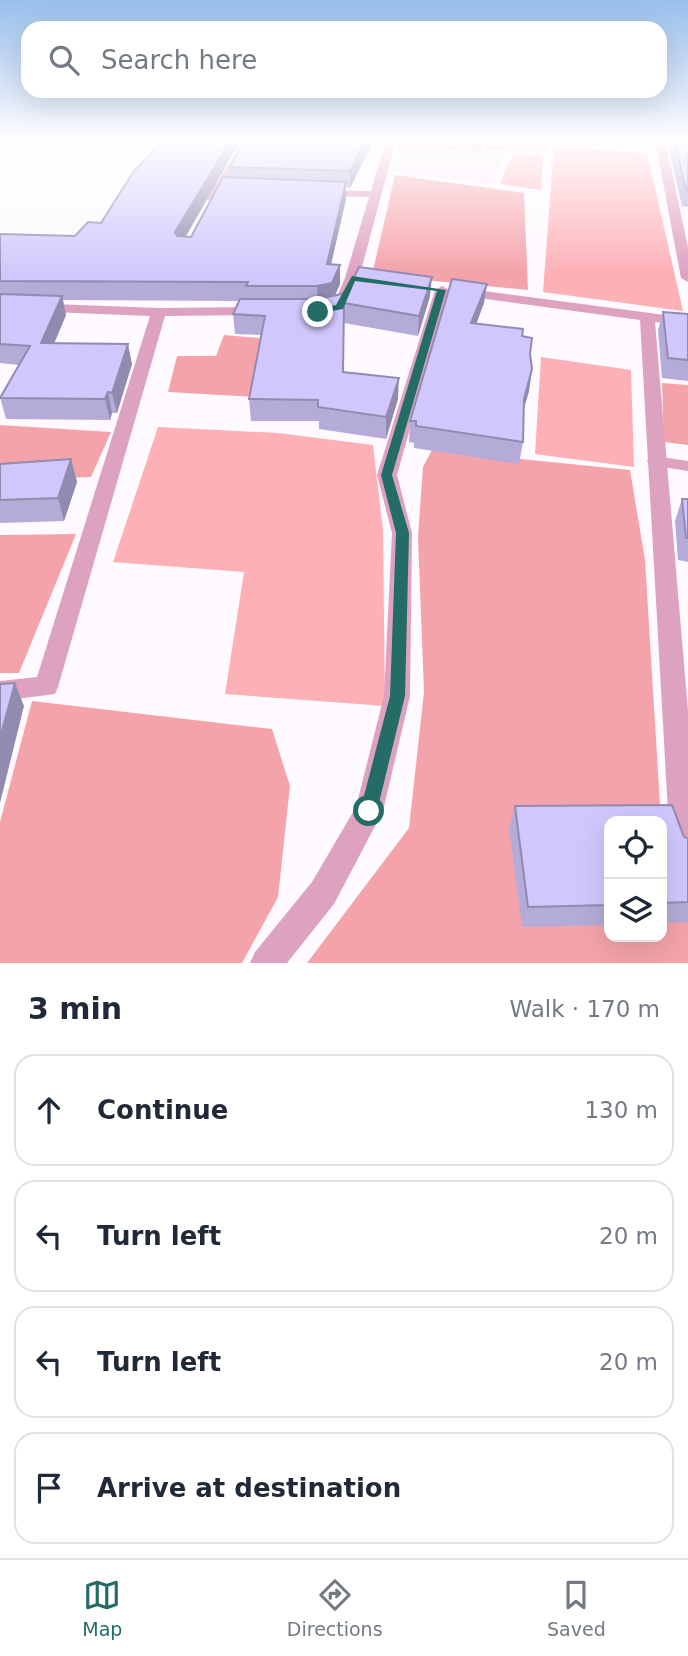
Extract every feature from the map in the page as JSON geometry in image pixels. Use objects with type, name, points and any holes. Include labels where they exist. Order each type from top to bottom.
[{"type":"street","points":[[208,209],[227,185]]},
{"type":"street","points":[[318,312],[340,307],[358,279],[376,185]]},
{"type":"street","points":[[669,185],[688,278]]},
{"type":"street","points":[[307,193],[373,194]]},
{"type":"street","points":[[266,963],[323,893],[369,811],[397,696],[402,533],[387,475],[436,289],[647,319],[688,322]]},
{"type":"street","points":[[0,306],[159,312],[278,311]]},
{"type":"street","points":[[0,691],[46,687],[159,312]]},
{"type":"street","points":[[647,319],[685,847]]},
{"type":"lane","points":[[656,461],[688,466]]},
{"type":"shaded area","points":[[393,185],[466,185],[524,193],[528,290],[372,275]]},
{"type":"shaded area","points":[[506,185],[541,185],[541,190]]},
{"type":"shaded area","points":[[551,185],[654,185],[683,311],[543,292]]},
{"type":"shaded area","points":[[224,335],[260,338],[255,372],[274,398],[168,392],[177,356],[216,356]]},
{"type":"shaded area","points":[[541,357],[631,370],[634,467],[535,454]]},
{"type":"shaded area","points":[[662,383],[688,385],[688,445],[664,442]]},
{"type":"shaded area","points":[[0,425],[111,432],[91,477],[0,480]]},
{"type":"shaded area","points":[[158,427],[278,433],[373,445],[383,530],[385,706],[225,694],[244,572],[113,562]]},
{"type":"shaded area","points":[[432,450],[630,470],[645,560],[661,816],[604,816],[604,942],[667,942],[667,905],[688,906],[688,963],[307,963],[409,828],[424,692],[418,537],[423,467]]},
{"type":"shaded area","points":[[76,534],[19,673],[0,673],[0,535]]},
{"type":"shaded area","points":[[32,701],[272,729],[290,786],[278,897],[242,963],[0,963],[0,822]]},
{"type":"building","points":[[125,185],[204,185],[175,232],[177,236],[191,237],[219,185],[345,185],[327,264],[340,265],[332,283],[317,286],[246,286],[248,282],[0,281],[0,234],[75,236],[88,222],[101,223]]},
{"type":"building","points":[[359,267],[432,277],[419,316],[344,303],[343,372],[399,378],[386,417],[318,407],[318,400],[249,399],[265,316],[233,314],[240,299],[318,299],[346,293]]},
{"type":"building","points":[[452,279],[487,284],[471,323],[523,329],[522,336],[532,338],[532,369],[524,399],[523,442],[416,426],[416,421],[410,421]]},
{"type":"building","points":[[0,294],[62,296],[41,343],[128,344],[112,393],[108,392],[105,399],[0,398],[30,346],[0,344]]},
{"type":"building","points":[[663,312],[688,314],[688,360],[668,358]]},
{"type":"building","points":[[71,459],[58,498],[0,500],[0,464]]},
{"type":"building","points":[[682,499],[688,499],[688,538],[686,538]]},
{"type":"building","points":[[15,683],[0,738],[0,684]]},
{"type":"building","points":[[672,805],[684,837],[688,838],[688,902],[667,903],[667,816],[604,816],[604,905],[528,907],[515,806]]},
{"type":"route","points":[[318,312],[340,307],[352,278],[442,290],[387,475],[402,533],[397,696],[369,811]]}]
